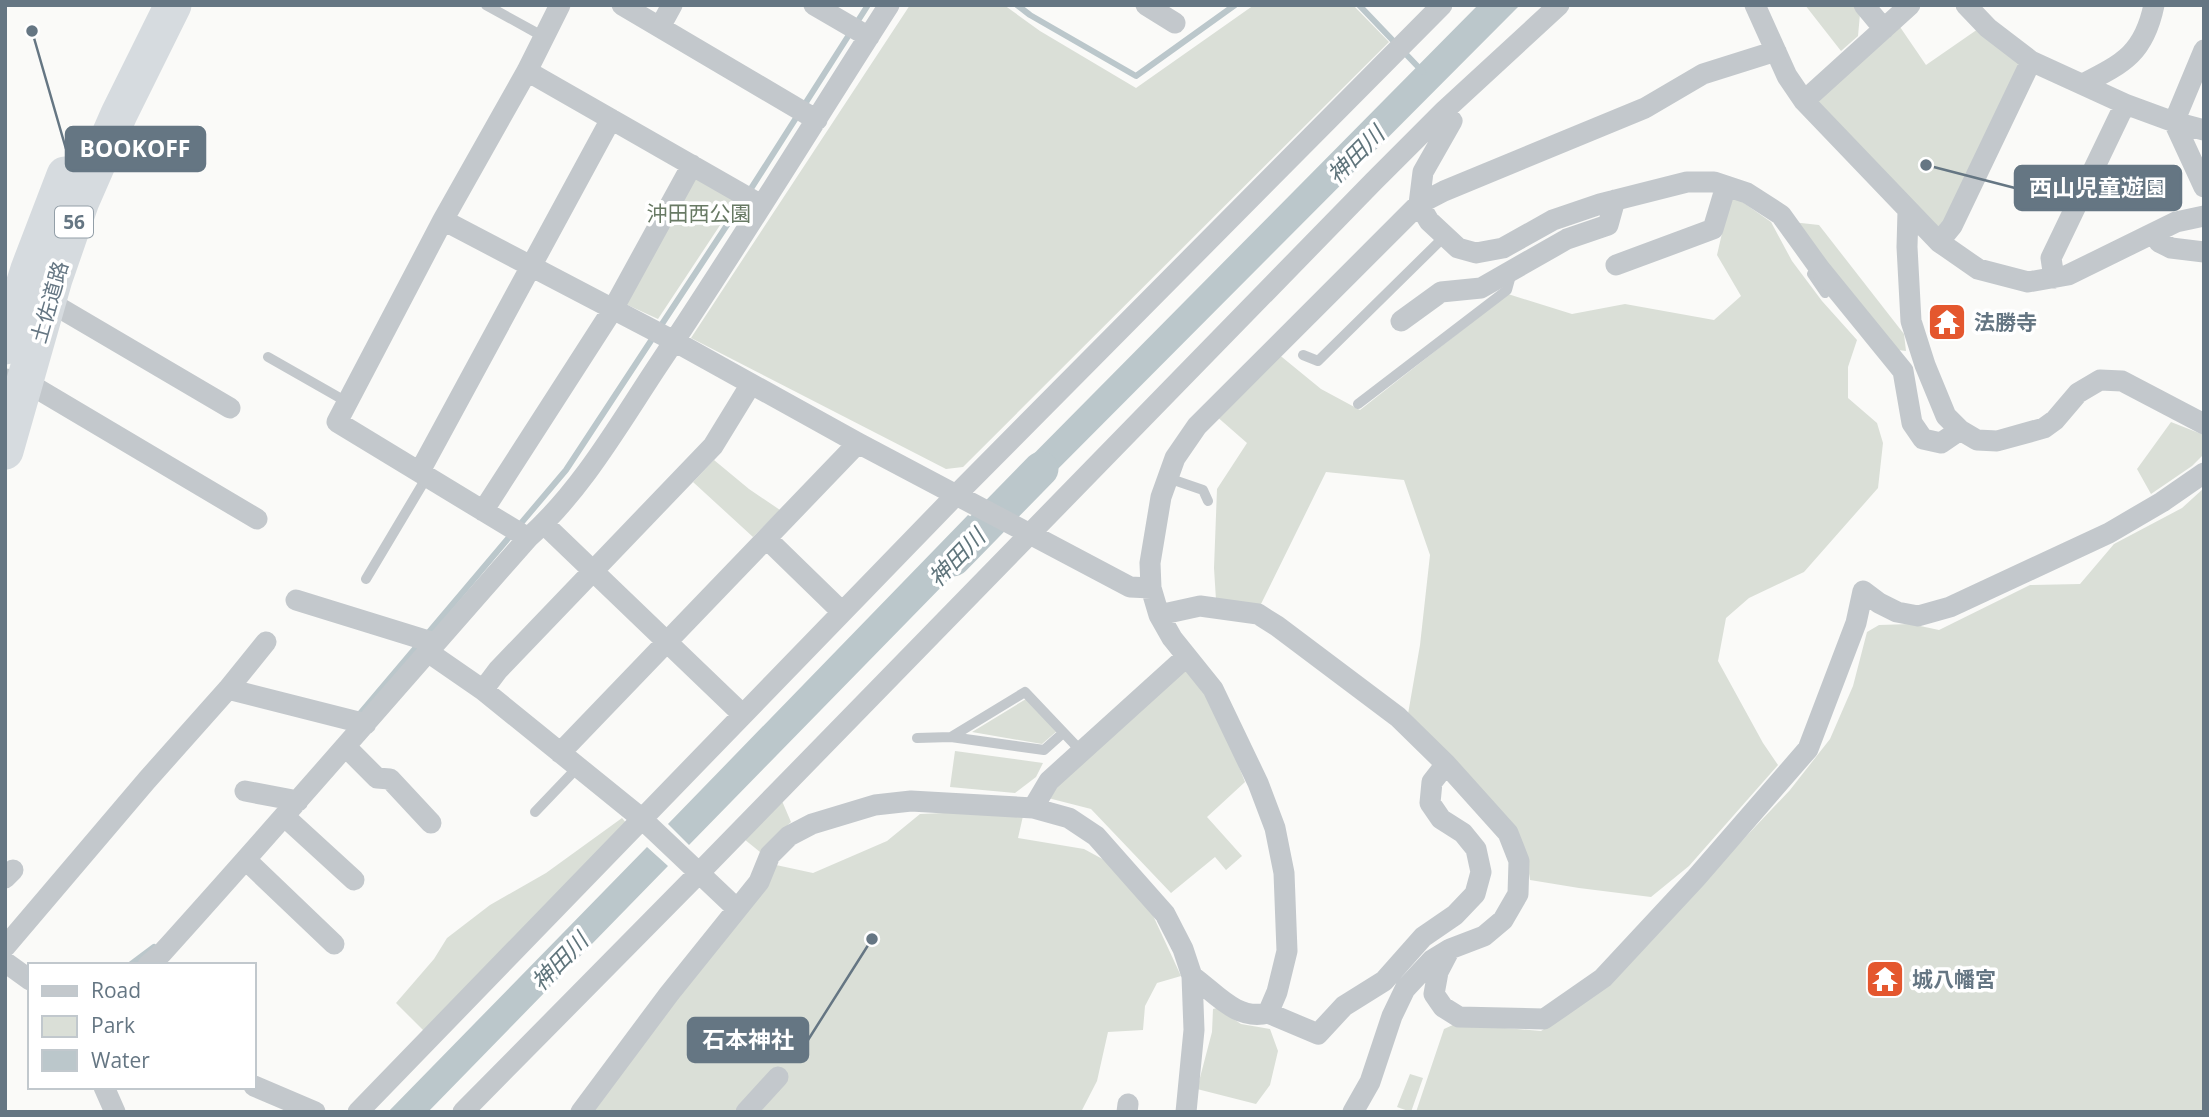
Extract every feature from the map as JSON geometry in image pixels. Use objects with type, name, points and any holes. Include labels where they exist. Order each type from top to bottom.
[{"type":"highway","name":"土佐道路","points":[[5,346],[57,195],[95,105],[145,5]]},
{"type":"highway","name":"土佐道路","points":[[5,451],[25,288],[81,201],[119,114],[173,5]]},
{"type":"street","points":[[560,5],[337,422],[483,511],[525,531],[593,571],[742,714]]},
{"type":"street","points":[[622,5],[806,114]]},
{"type":"street","points":[[660,27],[672,5]]},
{"type":"street","points":[[814,5],[859,31]]},
{"type":"street","points":[[150,963],[246,860],[290,804],[346,747],[358,722],[525,531],[586,472],[663,335],[859,31],[889,5]]},
{"type":"street","points":[[1146,5],[1175,23]]},
{"type":"street","points":[[358,1112],[646,822],[742,714],[1442,5]]},
{"type":"street","points":[[463,1112],[1025,533],[1444,111],[1559,5]]},
{"type":"street","points":[[1755,5],[1787,76],[1804,101],[1939,242],[1978,269],[2028,282],[2068,275],[2176,222],[2204,215]]},
{"type":"street","points":[[1864,5],[1884,29]]},
{"type":"street","points":[[1804,101],[1910,5]]},
{"type":"street","points":[[1966,5],[1988,28],[2031,61],[2125,104],[2204,130]]},
{"type":"street","points":[[2084,84],[2135,51],[2147,30],[2154,5]]},
{"type":"street","points":[[2204,50],[2174,122],[2204,187]]},
{"type":"street","points":[[1268,1013],[1277,992],[1286,951],[1284,873],[1275,828],[1258,783],[1213,689],[1186,657],[1159,615],[1151,588],[1150,563],[1161,497],[1175,458],[1198,426],[1419,204],[1444,191],[1645,108],[1703,74],[1776,51]]},
{"type":"street","points":[[1939,242],[1952,226],[2031,61]]},
{"type":"street","points":[[527,71],[751,199]]},
{"type":"street","points":[[2054,278],[2051,258],[2125,104]]},
{"type":"street","points":[[1444,111],[1452,121],[1423,173],[1419,204],[1429,221],[1458,248],[1476,253],[1503,248],[1553,220],[1687,182],[1714,182],[1747,193],[1784,219],[1820,269],[1903,371],[1912,424],[1923,439],[1941,443],[1960,430]]},
{"type":"street","points":[[424,473],[611,119]]},
{"type":"street","points":[[483,511],[613,309],[692,165]]},
{"type":"street","points":[[1616,265],[1713,229],[1726,186]]},
{"type":"street","points":[[1401,321],[1441,292],[1481,288],[1567,239],[1608,225],[1615,201]]},
{"type":"street","points":[[1908,211],[1910,321],[1946,416],[1960,430],[1977,440],[1997,441],[2044,428],[2055,420],[2078,393],[2100,380],[2131,385],[2204,424]]},
{"type":"street","points":[[443,220],[663,335],[1025,533],[1130,587],[1151,588]]},
{"type":"street","points":[[2155,233],[2159,242],[2171,248],[2204,252]]},
{"type":"street","points":[[25,288],[230,408]]},
{"type":"street","points":[[15,380],[257,519]]},
{"type":"street","points":[[483,690],[498,670],[713,446],[751,384]]},
{"type":"street","points":[[560,752],[858,443]]},
{"type":"street","points":[[1450,949],[1438,972],[1434,994],[1443,1007],[1459,1017],[1544,1019],[1603,978],[1696,878],[1808,748],[1856,623],[1863,591],[1897,612],[1918,616],[1950,607],[2109,533],[2204,473]]},
{"type":"street","points":[[767,540],[842,612]]},
{"type":"street","points":[[296,600],[427,643],[646,822],[736,908]]},
{"type":"street","points":[[1159,615],[1200,606],[1258,614],[1398,717],[1446,764],[1508,833],[1520,861],[1518,894],[1503,920],[1483,936],[1450,949],[1432,960],[1405,989],[1392,1016],[1370,1082],[1353,1112]]},
{"type":"street","points":[[5,947],[266,642]]},
{"type":"street","points":[[1033,808],[1049,781],[1186,657]]},
{"type":"street","points":[[228,689],[358,722]]},
{"type":"street","points":[[346,747],[377,778],[390,779],[432,823]]},
{"type":"street","points":[[1192,976],[1235,1010],[1255,1016],[1268,1013],[1318,1034],[1345,1006],[1384,981],[1423,937],[1455,915],[1475,894],[1481,872],[1476,849],[1462,833],[1441,819],[1430,803],[1432,782],[1446,764]]},
{"type":"street","points":[[245,790],[290,804],[354,880]]},
{"type":"street","points":[[581,1112],[759,881],[770,855],[789,836],[812,824],[874,806],[911,801],[1033,808],[1069,818],[1096,836],[1165,914],[1183,950],[1192,976],[1194,1030],[1190,1094],[1186,1112]]},
{"type":"street","points":[[246,860],[334,944]]},
{"type":"street","points":[[5,962],[28,979]]},
{"type":"street","points":[[746,1112],[778,1077]]},
{"type":"street","points":[[256,1087],[315,1112]]},
{"type":"street","points":[[105,1089],[115,1112]]},
{"type":"lane","points":[[486,5],[544,37]]},
{"type":"lane","points":[[1784,219],[1780,229],[1825,293]]},
{"type":"lane","points":[[1303,355],[1318,361],[1445,236]]},
{"type":"lane","points":[[1358,404],[1507,290],[1513,270]]},
{"type":"lane","points":[[268,357],[347,402]]},
{"type":"lane","points":[[366,579],[424,473]]},
{"type":"lane","points":[[1168,478],[1203,490],[1208,501]]},
{"type":"lane","points":[[951,737],[1025,692],[1081,751]]},
{"type":"lane","points":[[917,737],[951,737],[1044,750],[1063,733]]},
{"type":"lane","points":[[535,812],[578,767]]},
{"type":"green space","points":[[910,5],[1004,5],[1040,31],[1136,88],[1254,5],[1353,5],[1389,42],[963,467],[946,469],[691,338]]},
{"type":"green space","points":[[1805,5],[1852,5],[1860,14],[1858,36],[1841,51]]},
{"type":"green space","points":[[1898,24],[1926,65],[1978,29],[2023,66],[1941,230],[1815,100]]},
{"type":"green space","name":"沖田西公園","points":[[692,174],[736,201],[658,319],[621,302]]},
{"type":"green space","points":[[1731,194],[1771,222],[1792,261],[1822,301],[1857,340],[1848,367],[1848,398],[1877,423],[1883,443],[1878,488],[1804,572],[1749,598],[1726,618],[1718,661],[1778,765],[1689,866],[1651,897],[1530,880],[1527,860],[1408,714],[1420,645],[1430,555],[1404,480],[1326,472],[1260,606],[1216,600],[1214,568],[1217,489],[1247,443],[1215,415],[1277,353],[1321,389],[1360,410],[1508,294],[1572,314],[1625,304],[1714,320],[1741,296],[1717,255]]},
{"type":"green space","points":[[1792,222],[1819,225],[1904,334],[1906,351],[1898,350]]},
{"type":"green space","points":[[2171,422],[2204,435],[2204,454],[2192,466],[2151,494],[2137,469]]},
{"type":"green space","points":[[714,460],[780,510],[753,537],[693,482]]},
{"type":"green space","points":[[2204,488],[2204,1112],[1416,1112],[1444,1029],[1455,1024],[1541,1031],[1598,993],[1790,790],[1830,739],[1853,686],[1867,632],[1879,625],[1911,624],[1939,630],[2030,585],[2080,584],[2114,544],[2182,508]]},
{"type":"green space","points":[[1186,665],[1215,705],[1245,782],[1207,817],[1242,856],[1226,870],[1215,857],[1171,893],[1091,809],[1048,798],[1053,785]]},
{"type":"green space","points":[[1026,699],[1057,731],[1042,744],[972,732]]},
{"type":"green space","points":[[955,751],[1043,763],[1036,777],[1015,793],[950,787]]},
{"type":"green space","points":[[782,801],[791,822],[760,852],[744,839]]},
{"type":"green space","points":[[968,812],[1023,816],[1018,838],[1084,849],[1108,862],[1150,909],[1181,976],[1157,983],[1145,1006],[1143,1030],[1108,1032],[1097,1081],[1081,1112],[589,1112],[776,865],[813,873],[887,841],[920,814]]},
{"type":"green space","points":[[622,818],[627,824],[427,1034],[396,1003],[434,959],[447,938],[490,905],[546,873]]},
{"type":"green space","points":[[1217,1008],[1241,1024],[1270,1029],[1278,1051],[1270,1085],[1256,1104],[1197,1089],[1212,1032],[1213,1009]]},
{"type":"green space","points":[[1410,1074],[1423,1078],[1411,1112],[1397,1107]]},
{"type":"water","points":[[1478,5],[1520,5],[1019,508],[994,494]]},
{"type":"water","points":[[968,515],[996,531],[689,845],[668,824]]},
{"type":"water","points":[[647,847],[668,866],[428,1112],[388,1112]]},
{"type":"waterway","points":[[358,716],[566,470],[868,5]]},
{"type":"waterway","points":[[1017,5],[1136,76],[1235,5]]},
{"type":"waterway","points":[[1359,5],[1423,72]]},
{"type":"waterway","name":"神田川","points":[[953,559],[1041,469]]},
{"type":"waterway","points":[[133,963],[154,947]]},
{"type":"place","name":"BOOKOFF","points":[[32,31]]},
{"type":"place","name":"西山児童遊園","points":[[1926,165]]},
{"type":"place","name":"法勝寺","points":[[1947,322]]},
{"type":"place","name":"石本神社","points":[[872,939]]},
{"type":"place","name":"城八幡宮","points":[[1885,979]]}]
